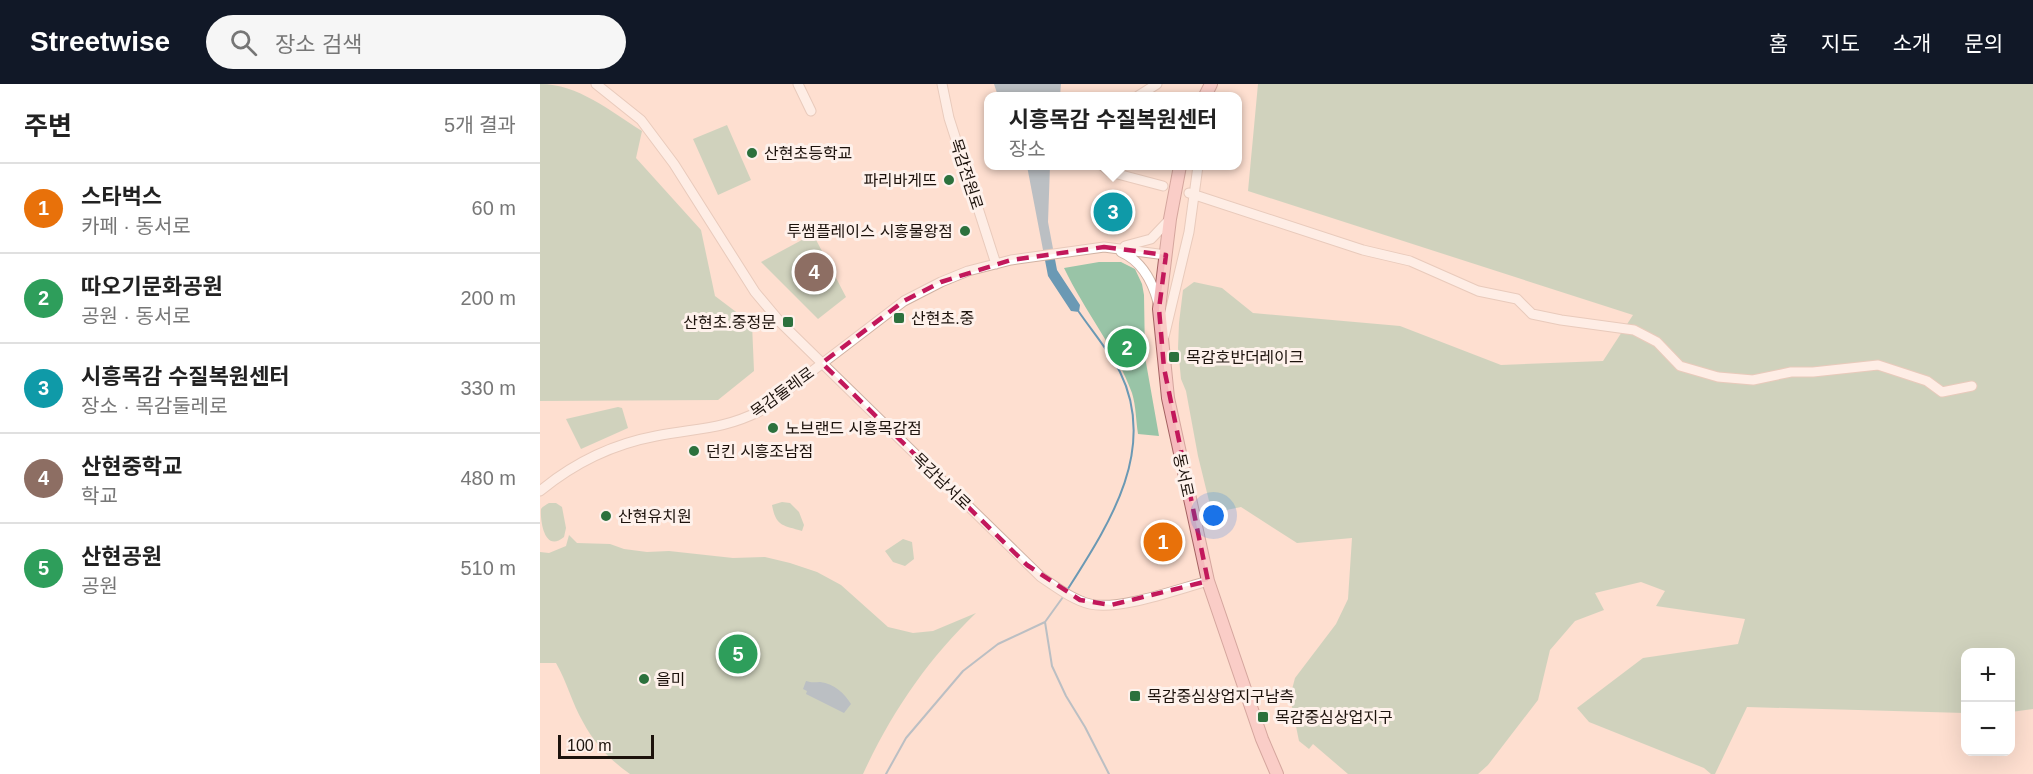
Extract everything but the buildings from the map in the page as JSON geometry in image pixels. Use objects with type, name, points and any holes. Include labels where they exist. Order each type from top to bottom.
[{"type":"main road","name":"동서로","points":[[1179,170],[1170,219],[1159,309],[1170,408],[1208,581],[1262,738],[1277,774]]},
{"type":"street","name":"목감남서로","points":[[596,84],[641,120],[674,164],[755,292],[781,323],[1027,565],[1061,590],[1091,604],[1111,605],[1208,581]]},
{"type":"street","points":[[798,84],[811,111]]},
{"type":"street","name":"목감전원로","points":[[942,84],[949,118],[996,264]]},
{"type":"street","points":[[1108,170],[1163,186]]},
{"type":"street","points":[[1162,345],[1189,232],[1197,170]]},
{"type":"street","points":[[1192,195],[1363,250],[1410,261],[1478,291],[1517,299],[1532,314],[1634,330],[1657,342],[1680,366],[1718,377],[1753,380],[1791,372],[1878,365],[1928,381],[1942,392],[1972,386]]},
{"type":"street","points":[[1104,247],[1143,243],[1151,239],[1170,219]]},
{"type":"street","name":"목감둘레로","points":[[540,491],[587,459],[628,442],[657,435],[718,427],[760,411],[904,301],[940,282],[968,271],[1011,260],[1104,247]]},
{"type":"street","points":[[1104,247],[1166,255]]},
{"type":"street","points":[[1104,247],[1124,253],[1142,267],[1155,291],[1159,309]]},
{"type":"highlighted area","points":[[1104,247],[1166,255],[1159,309],[1164,368],[1208,581],[1111,605],[1080,600],[1027,565],[822,363],[904,301],[941,282],[1011,260]]},
{"type":"green space","points":[[540,84],[554,85],[581,94],[606,107],[642,131],[636,158],[701,230],[715,296],[752,324],[754,371],[718,400],[540,401]]},
{"type":"green space","points":[[1258,84],[2033,84],[2033,709],[2015,711],[2015,648],[1961,648],[1961,713],[1747,707],[1715,774],[1711,774],[1704,768],[1589,722],[1577,708],[1643,658],[1738,644],[1745,619],[1656,606],[1665,591],[1641,582],[1595,593],[1604,610],[1575,621],[1550,650],[1538,700],[1488,765],[1478,774],[1348,774],[1313,744],[1309,749],[1299,741],[1290,697],[1295,678],[1336,624],[1348,599],[1352,538],[1297,543],[1241,507],[1212,513],[1198,456],[1186,391],[1181,379],[1178,348],[1183,290],[1194,282],[1222,288],[1253,313],[1400,326],[1501,365],[1603,361],[1633,315],[1248,191]]},
{"type":"green space","points":[[727,125],[751,180],[718,195],[693,139]]},
{"type":"green space","points":[[813,234],[846,297],[818,319],[761,262]]},
{"type":"green space","points":[[1099,262],[1121,262],[1135,269],[1142,284],[1145,357],[1159,436],[1138,434],[1132,393],[1126,377],[1064,268]]},
{"type":"green space","points":[[622,408],[628,428],[581,449],[566,419]]},
{"type":"green space","points":[[782,502],[790,503],[799,512],[804,525],[802,531],[785,526],[778,521],[772,505]]},
{"type":"green space","points":[[549,503],[556,503],[562,507],[566,528],[564,537],[557,541],[548,538],[541,520],[541,509]]},
{"type":"green space","points":[[569,535],[577,543],[610,544],[624,549],[647,552],[669,551],[733,558],[765,557],[790,563],[817,572],[841,585],[888,627],[913,633],[933,631],[976,613],[942,649],[912,688],[898,708],[863,774],[630,774],[609,757],[592,737],[579,715],[556,663],[540,663],[540,552],[549,553],[566,546]]},
{"type":"green space","points":[[903,539],[912,542],[914,559],[905,566],[893,562],[885,551]]},
{"type":"water","points":[[994,84],[1061,84],[1060,92],[997,92]]},
{"type":"water","points":[[1028,170],[1050,170],[1048,222],[1057,270],[1080,305],[1079,312],[1071,311],[1048,276]]},
{"type":"water","points":[[806,681],[825,683],[835,687],[851,704],[844,713],[806,694],[807,691],[803,689]]},
{"type":"waterway","points":[[1066,592],[1097,541],[1123,487],[1131,459],[1134,431],[1131,401],[1120,372],[1079,312]]},
{"type":"waterway","points":[[1063,597],[1045,622],[1052,666],[1109,774]]},
{"type":"waterway","points":[[886,774],[906,738],[963,671],[998,644],[1045,622]]},
{"type":"place","name":"산현초등학교","points":[[752,153]]},
{"type":"place","name":"파리바게뜨","points":[[949,180]]},
{"type":"place","name":"시흥목감 수질복원센터","points":[[1113,212]]},
{"type":"place","name":"투썸플레이스 시흥물왕점","points":[[965,231]]},
{"type":"place","name":"산현중학교","points":[[814,272]]},
{"type":"place","name":"산현초.중","points":[[899,318]]},
{"type":"place","name":"산현초.중정문","points":[[788,322]]},
{"type":"place","name":"따오기문화공원","points":[[1127,348]]},
{"type":"place","name":"목감호반더레이크","points":[[1174,357]]},
{"type":"place","name":"노브랜드 시흥목감점","points":[[773,428]]},
{"type":"place","name":"던킨 시흥조남점","points":[[694,451]]},
{"type":"place","name":"산현유치원","points":[[606,516]]},
{"type":"place","name":"스타벅스","points":[[1163,542]]},
{"type":"place","name":"산현공원","points":[[738,654]]},
{"type":"place","name":"을미","points":[[644,679]]},
{"type":"place","name":"목감중심상업지구남측","points":[[1135,696]]},
{"type":"place","name":"목감중심상업지구","points":[[1263,717]]}]
